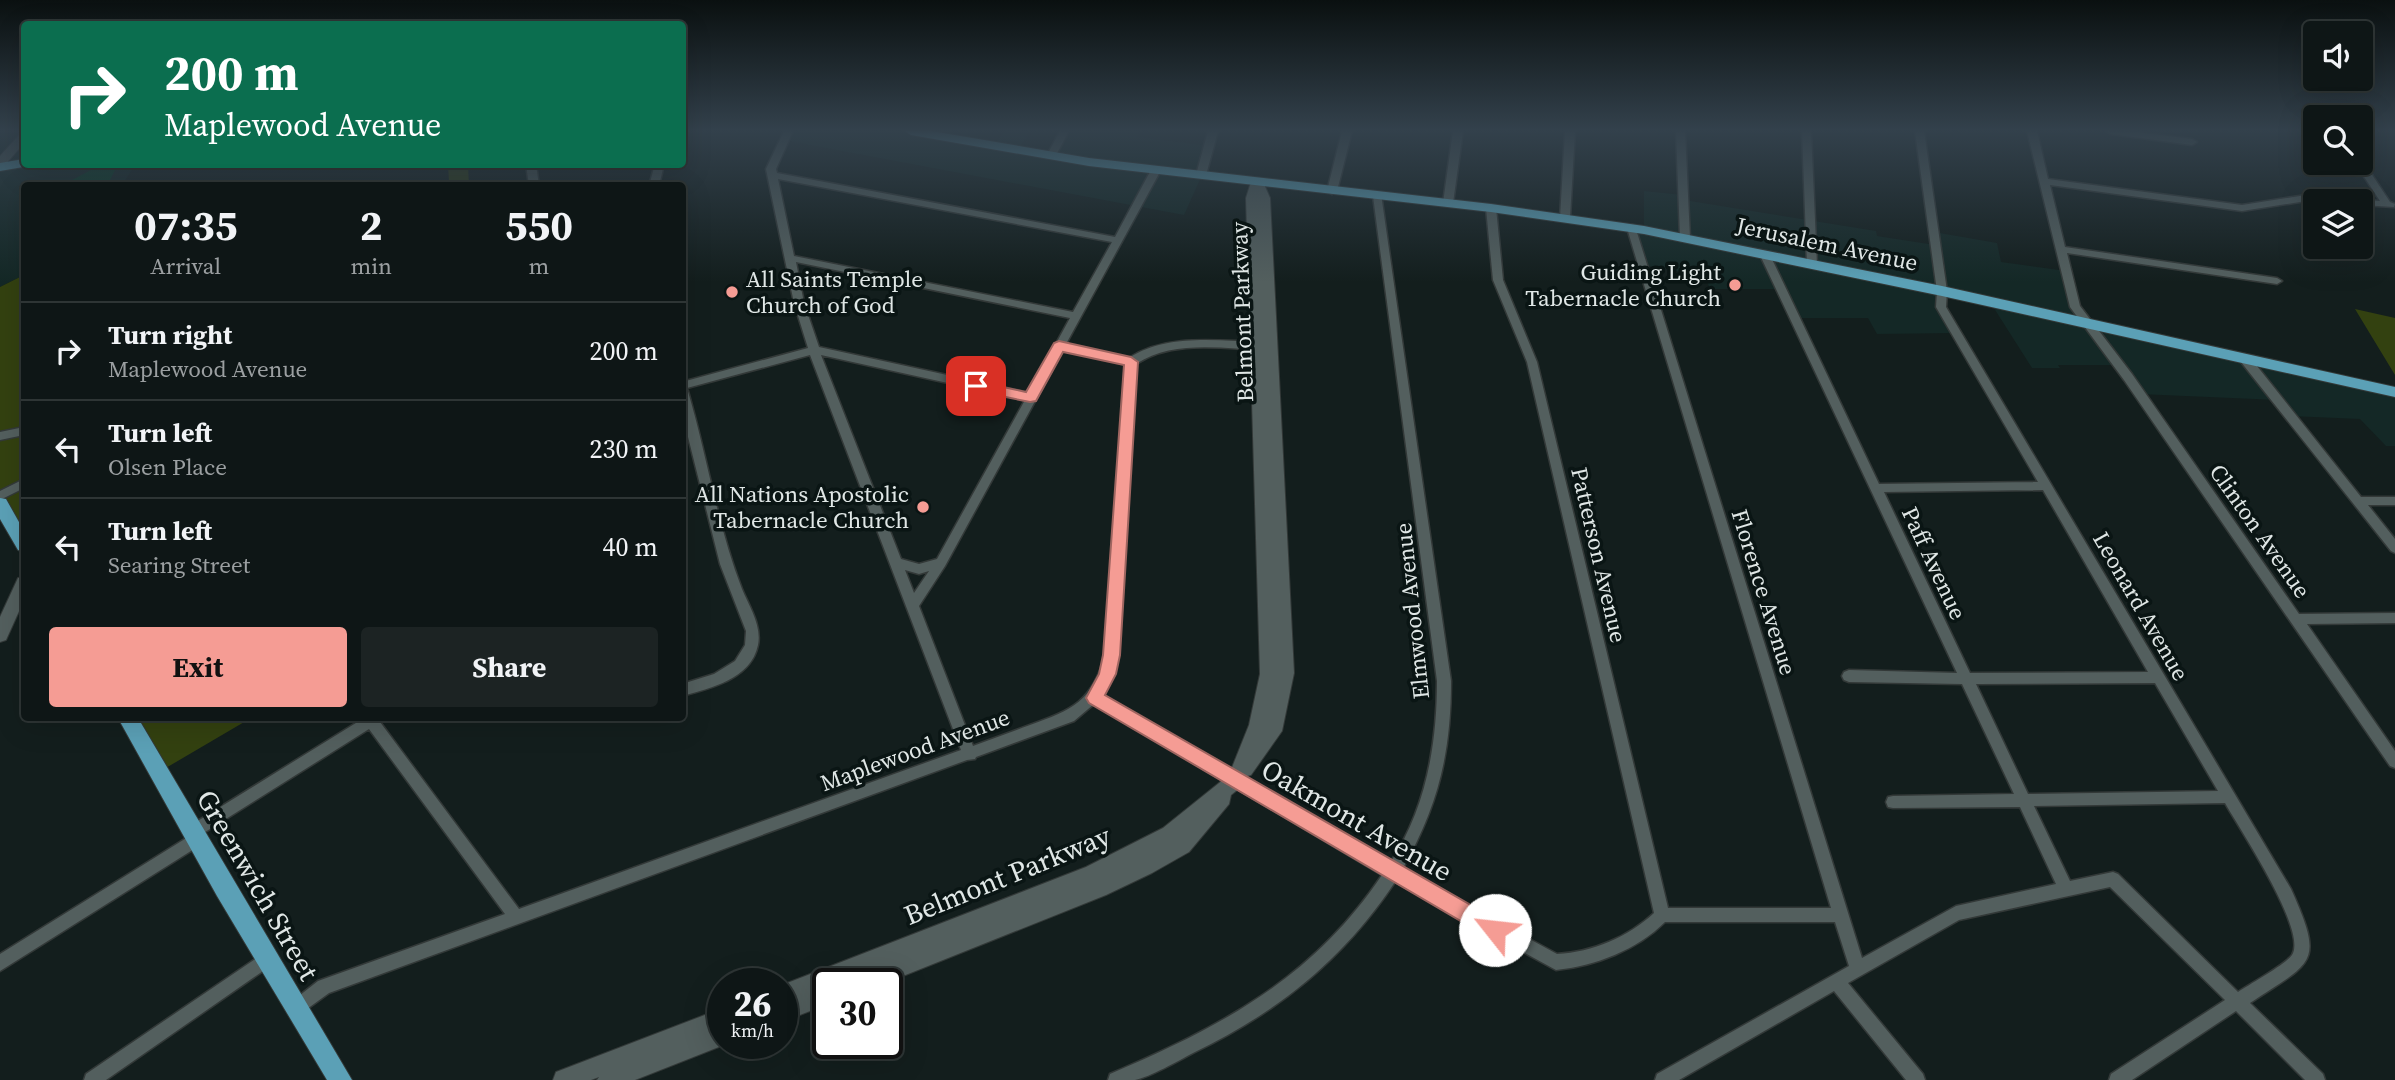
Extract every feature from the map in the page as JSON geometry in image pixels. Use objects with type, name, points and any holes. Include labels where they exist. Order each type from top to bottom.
[{"type":"main road","name":"Jerusalem Avenue","points":[[1252,181],[1491,208],[1632,228],[1942,291],[2395,392]]},
{"type":"main road","points":[[0,504],[21,540]]},
{"type":"main road","name":"Greenwich Street","points":[[130,721],[267,960],[340,1080]]},
{"type":"street","points":[[773,181],[789,258],[814,350],[970,755]]},
{"type":"street","points":[[806,181],[1117,240]]},
{"type":"street","points":[[912,606],[942,563],[1150,181]]},
{"type":"street","points":[[1332,191],[1334,181]]},
{"type":"street","points":[[1448,203],[1451,181]]},
{"type":"street","points":[[1565,218],[1567,181]]},
{"type":"street","points":[[1682,181],[1685,238]]},
{"type":"street","points":[[1808,181],[1812,265]]},
{"type":"street","name":"Leonard Avenue","points":[[1927,181],[1942,291],[1941,307],[2286,894],[2304,945]]},
{"type":"street","name":"Clinton Avenue","points":[[2044,181],[2075,307],[2089,323],[2395,762]]},
{"type":"street","points":[[2047,181],[2242,208],[2303,198]]},
{"type":"street","points":[[2374,181],[2391,205]]},
{"type":"street","name":"Belmont Parkway","points":[[798,990],[888,962],[1096,881],[1170,834],[1236,779],[1273,731],[1285,673],[1274,613],[1260,257],[1264,198],[1257,182]]},
{"type":"street","name":"Elmwood Avenue","points":[[1115,1080],[1242,1019],[1306,973],[1370,906],[1393,873],[1417,827],[1431,789],[1442,741],[1444,681],[1378,195]]},
{"type":"street","points":[[2373,203],[2391,205]]},
{"type":"street","name":"Patterson Avenue","points":[[1491,208],[1497,280],[1532,362],[1662,915]]},
{"type":"street","name":"Florence Avenue","points":[[1632,228],[1857,968]]},
{"type":"street","points":[[2061,249],[2277,281]]},
{"type":"street","name":"Paff Avenue","points":[[1765,255],[2066,890]]},
{"type":"street","points":[[789,258],[1076,316]]},
{"type":"street","points":[[1059,346],[1131,362],[1146,351],[1167,346],[1263,346]]},
{"type":"street","points":[[686,386],[814,350],[1030,397]]},
{"type":"street","points":[[2245,359],[2395,548]]},
{"type":"street","points":[[1095,698],[1107,674],[1112,655],[1131,362]]},
{"type":"street","points":[[686,403],[726,564],[752,631],[752,641],[746,658],[735,670],[714,682],[686,689]]},
{"type":"street","points":[[0,436],[21,432]]},
{"type":"street","points":[[0,496],[21,486]]},
{"type":"street","points":[[1875,488],[2046,486]]},
{"type":"street","points":[[2358,501],[2395,500]]},
{"type":"street","points":[[896,563],[919,569],[942,563]]},
{"type":"street","points":[[0,635],[5,610],[21,587]]},
{"type":"street","points":[[2295,619],[2395,618]]},
{"type":"street","points":[[1849,676],[1965,679],[2158,677]]},
{"type":"street","name":"Oakmont Avenue","points":[[1095,698],[1393,873],[1556,962],[1575,962],[1648,930],[1662,915]]},
{"type":"street","name":"Maplewood Avenue","points":[[296,1009],[324,987],[1057,723],[1095,698]]},
{"type":"street","points":[[0,963],[370,721]]},
{"type":"street","points":[[374,721],[517,918]]},
{"type":"street","points":[[1894,802],[2229,797]]},
{"type":"street","points":[[1663,1080],[1955,913],[2113,879],[2317,1080]]},
{"type":"street","points":[[1662,915],[1839,915]]},
{"type":"street","points":[[2117,1080],[2296,963],[2301,958],[2304,945]]},
{"type":"street","points":[[92,1080],[267,960]]},
{"type":"street","name":"Belmont Parkway","points":[[879,968],[888,962]]},
{"type":"street","points":[[1837,982],[1917,1080]]},
{"type":"street","points":[[608,1080],[707,1028]]},
{"type":"street","points":[[564,1080],[691,1039],[707,1037]]},
{"type":"shaded area","points":[[0,181],[124,181],[21,182],[21,276],[0,287]]},
{"type":"shaded area","points":[[1005,181],[1199,181],[1184,215]]},
{"type":"shaded area","points":[[1644,191],[1683,195],[1684,200],[1876,231],[1877,236],[1935,245],[1934,232],[1997,243],[2001,262],[2066,271],[2075,307],[2089,323],[2395,392],[2395,446],[2386,446],[2360,419],[2290,416],[2278,400],[2139,394],[2119,365],[2058,365],[2060,368],[2032,368],[1990,302],[1943,291],[1941,307],[1956,333],[1877,334],[1868,318],[1794,318],[1781,289],[1710,289],[1705,276],[1643,265],[1632,228],[1644,230]]},
{"type":"green space","points":[[21,276],[21,540],[0,504],[0,287]]},
{"type":"green space","points":[[2355,309],[2395,318],[2395,375]]},
{"type":"green space","points":[[130,721],[246,721],[159,772]]},
{"type":"place","name":"Guiding Light Tabernacle Church","points":[[1735,285]]},
{"type":"place","name":"All Saints Temple Church of God","points":[[732,292]]},
{"type":"place","name":"All Nations Apostolic Tabernacle Church","points":[[923,507]]},
{"type":"route","points":[[976,386],[1030,397],[1059,346],[1131,362],[1128,369],[1112,655],[1107,674],[1095,698],[1495,930]]}]
